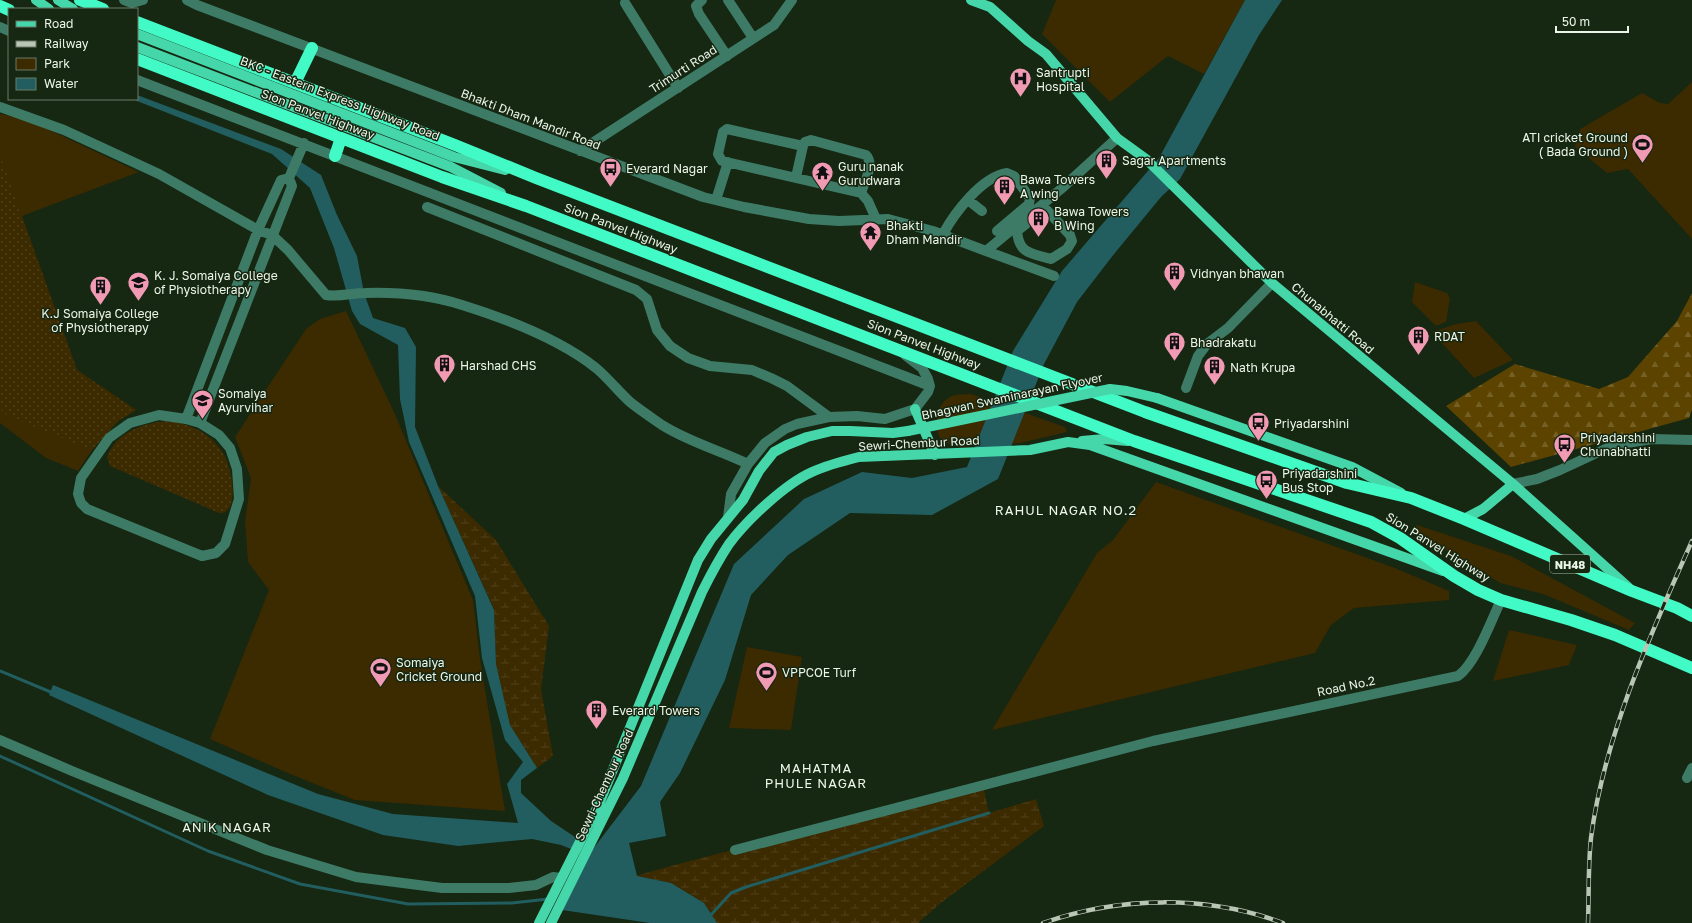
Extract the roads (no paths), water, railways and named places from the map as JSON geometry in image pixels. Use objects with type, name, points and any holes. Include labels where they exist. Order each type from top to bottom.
[{"type":"highway","points":[[80,0],[100,8]]},
{"type":"highway","name":"Sion Panvel Highway","points":[[138,22],[536,178],[1145,412],[1347,483],[1411,498],[1464,519],[1632,591],[1677,608]]},
{"type":"highway","points":[[295,83],[312,48]]},
{"type":"highway","name":"Sion Panvel Highway","points":[[138,59],[442,177],[526,206],[1134,441],[1371,522],[1400,538],[1454,576],[1478,590],[1501,600],[1616,634],[1692,668]]},
{"type":"highway","points":[[335,156],[341,138]]},
{"type":"highway","points":[[1677,608],[1692,611]]},
{"type":"highway","name":"NH48","points":[[1677,608],[1692,616]]},
{"type":"highway","points":[[1658,654],[1692,658]]},
{"type":"main road","points":[[36,0],[48,8]]},
{"type":"main road","points":[[58,0],[71,8]]},
{"type":"main road","name":"Chunabhatti Road","points":[[971,0],[984,1],[1028,41],[1046,54],[1117,138],[1146,159],[1272,283],[1513,484],[1632,591]]},
{"type":"main road","name":"BKC - Eastern Express Highway Road","points":[[138,34],[326,106],[454,157],[536,178]]},
{"type":"main road","name":"BKC - Eastern Express Highway Road","points":[[138,47],[451,167],[526,206]]},
{"type":"main road","name":"Bhagwan Swaminarayan Flyover","points":[[577,859],[583,835],[607,785],[692,574],[711,539],[728,516],[743,500],[765,461],[774,452],[787,445],[807,437],[832,431],[893,433],[908,431],[1110,389],[1127,391],[1157,398],[1352,467],[1411,498]]},
{"type":"main road","points":[[915,409],[935,455]]},
{"type":"main road","points":[[1068,442],[1104,439],[1134,441]]},
{"type":"main road","name":"Sewri-Chembur Road","points":[[551,916],[566,892],[577,859],[592,841],[618,788],[702,592],[715,567],[730,543],[767,504],[791,484],[812,472],[859,457],[965,454],[1030,450],[1068,442],[1090,445],[1454,576]]},
{"type":"main road","points":[[1464,519],[1483,509],[1513,484]]},
{"type":"main road","points":[[607,785],[618,788]]},
{"type":"main road","points":[[539,923],[551,916],[556,889],[561,878],[577,859]]},
{"type":"street","points":[[124,0],[132,3],[143,0]]},
{"type":"street","name":"Bhakti Dham Mandir Road","points":[[187,0],[580,151],[716,200],[744,207],[809,219],[839,221],[876,218],[888,219],[943,234],[1054,276]]},
{"type":"street","points":[[702,0],[696,6],[699,14],[727,56]]},
{"type":"street","points":[[728,0],[753,38]]},
{"type":"street","name":"Trimurti Road","points":[[580,151],[774,25],[792,0]]},
{"type":"street","points":[[625,3],[678,88]]},
{"type":"street","points":[[138,80],[304,143],[930,386]]},
{"type":"street","points":[[0,107],[64,130],[159,174],[258,230],[272,235],[288,250],[326,295],[347,296],[364,293],[419,296],[460,304],[504,320],[564,346],[597,368],[630,402],[663,425],[692,442],[726,454],[748,464]]},
{"type":"street","points":[[803,146],[727,128],[723,132],[718,154],[722,161],[861,193],[868,201],[876,218]]},
{"type":"street","points":[[1044,207],[1065,229],[1072,241],[1067,249],[1055,258],[1051,259],[1022,248],[1017,231],[1117,138]]},
{"type":"street","points":[[796,177],[803,146],[805,142],[811,140],[866,155],[870,163],[861,193]]},
{"type":"street","points":[[200,424],[292,186],[290,176],[304,143]]},
{"type":"street","points":[[716,200],[728,162]]},
{"type":"street","points":[[943,234],[951,219],[985,183],[1003,174],[1009,174],[1014,176],[1023,187],[1030,201],[1013,224],[986,251]]},
{"type":"street","points":[[186,419],[258,230],[282,180],[290,176]]},
{"type":"street","points":[[968,200],[982,211]]},
{"type":"street","points":[[427,207],[636,290],[647,299],[657,330],[670,346],[688,358],[710,366],[752,370],[787,386],[829,417]]},
{"type":"street","points":[[997,231],[1044,207]]},
{"type":"street","points":[[1031,267],[1038,255]]},
{"type":"street","points":[[1186,388],[1198,356],[1207,344],[1228,328],[1272,283]]},
{"type":"street","points":[[728,516],[731,494],[748,464],[765,443],[780,432],[797,424],[829,417],[857,416],[885,419],[915,409],[928,392],[930,386],[926,374],[922,368],[898,349]]},
{"type":"street","points":[[159,415],[186,419],[200,424],[219,436],[230,448],[238,469],[239,499],[225,544],[216,552],[202,556],[87,509],[81,503],[78,494],[81,478],[109,438],[130,424],[159,415]]},
{"type":"street","points":[[1513,484],[1537,479],[1614,445],[1652,439],[1692,440]]},
{"type":"street","name":"Road No.2","points":[[735,850],[1153,741],[1458,676],[1469,665],[1501,600]]},
{"type":"street","points":[[0,740],[72,771],[267,850],[356,877],[442,888],[509,888],[536,885],[552,877],[561,878]]},
{"type":"street","points":[[1687,778],[1692,768]]},
{"type":"water","points":[[1245,0],[1282,0],[1259,35],[1180,179],[1161,197],[1077,302],[1044,364],[998,479],[932,515],[850,513],[788,555],[751,595],[725,680],[680,773],[660,802],[666,836],[629,843],[637,876],[671,883],[704,903],[717,923],[650,923],[562,910],[589,856],[561,845],[532,839],[458,846],[383,835],[268,795],[49,695],[53,685],[318,794],[393,814],[518,823],[507,784],[523,762],[505,740],[482,658],[475,596],[409,442],[400,399],[398,345],[360,324],[352,311],[334,248],[310,188],[272,154],[135,100],[138,100],[138,95],[281,149],[321,175],[337,215],[357,256],[364,293],[373,318],[405,328],[416,347],[415,427],[438,486],[494,610],[496,664],[510,725],[537,768],[521,780],[521,793],[551,821],[593,849],[641,786],[734,564],[804,499],[862,472],[912,478],[967,467],[1013,351],[1062,271],[1159,158]]},
{"type":"waterway","points":[[0,671],[53,693]]},
{"type":"waterway","points":[[0,756],[208,851],[300,884],[408,904],[512,903],[548,899]]},
{"type":"waterway","points":[[709,917],[731,893],[746,887],[989,813]]},
{"type":"railway","points":[[1588,923],[1591,838],[1597,800],[1606,762],[1645,649],[1692,541]]},
{"type":"railway","points":[[1043,923],[1072,914],[1102,908],[1163,902],[1224,907],[1283,923]]},
{"type":"place","name":"Santrupti Hospital","points":[[1021,98]]},
{"type":"place","name":"ATI cricket Ground ( Bada Ground )","points":[[1643,164]]},
{"type":"place","name":"Sagar Apartments","points":[[1106,180]]},
{"type":"place","name":"Everard Nagar","points":[[610,188]]},
{"type":"place","name":"Guru nanak Gurudwara","points":[[823,192]]},
{"type":"place","name":"Bawa Towers A wing","points":[[1004,206]]},
{"type":"place","name":"Bawa Towers B Wing","points":[[1039,238]]},
{"type":"place","name":"Bhakti Dham Mandir","points":[[871,252]]},
{"type":"place","name":"Vidnyan bhawan","points":[[1175,292]]},
{"type":"place","name":"K. J. Somaiya College of Physiotherapy","points":[[139,302]]},
{"type":"place","name":"K.J Somaiya College of Physiotherapy","points":[[100,306]]},
{"type":"place","name":"RDAT","points":[[1418,356]]},
{"type":"place","name":"Bhadrakatu","points":[[1175,362]]},
{"type":"place","name":"Harshad CHS","points":[[444,384]]},
{"type":"place","name":"Nath Krupa","points":[[1215,386]]},
{"type":"place","name":"Somaiya Ayurvihar","points":[[202,420]]},
{"type":"place","name":"Priyadarshini","points":[[1258,442]]},
{"type":"place","name":"Priyadarshini Chunabhatti","points":[[1565,464]]},
{"type":"place","name":"Priyadarshini Bus Stop","points":[[1267,500]]},
{"type":"place","name":"Somaiya Cricket Ground","points":[[381,688]]},
{"type":"place","name":"VPPCOE Turf","points":[[767,692]]},
{"type":"place","name":"Everard Towers","points":[[596,730]]},
{"type":"district","name":"RAHUL NAGAR NO.2","points":[[1066,510]]},
{"type":"district","name":"MAHATMA PHULE NAGAR","points":[[816,776]]},
{"type":"district","name":"ANIK NAGAR","points":[[227,827]]}]
